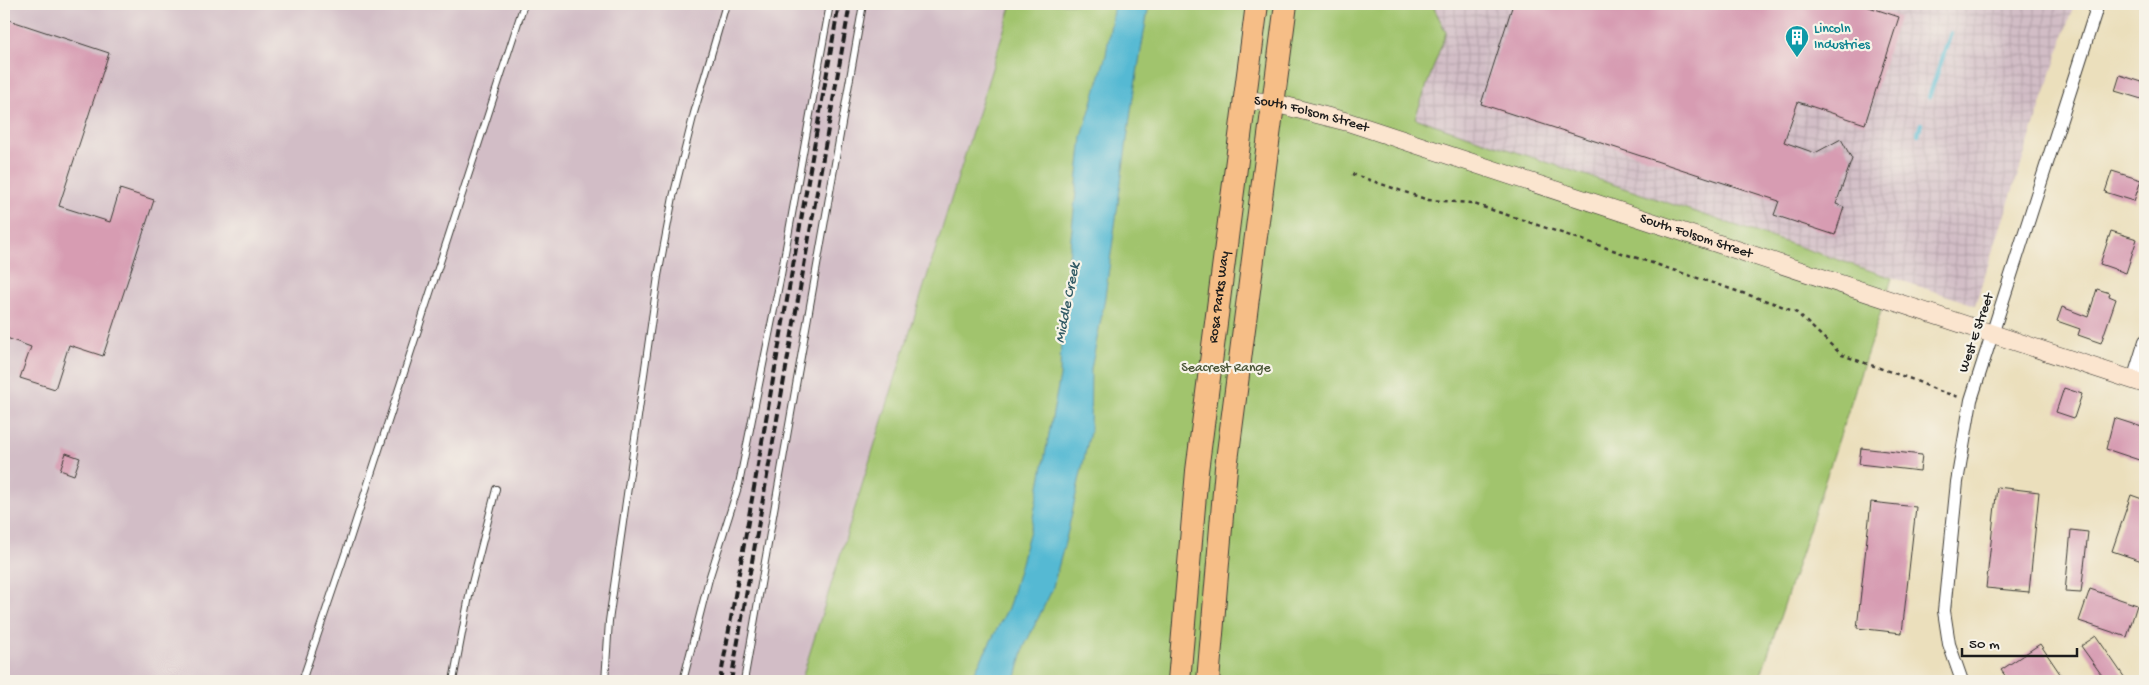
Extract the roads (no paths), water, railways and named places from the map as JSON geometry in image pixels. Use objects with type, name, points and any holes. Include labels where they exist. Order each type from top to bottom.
[{"type":"highway","name":"Rosa Parks Way","points":[[1179,681],[1197,471],[1257,4]]},
{"type":"highway","name":"Rosa Parks Way","points":[[1208,681],[1226,468],[1286,4]]},
{"type":"street","name":"West E Street","points":[[1962,681],[1949,644],[1944,611],[1957,482],[1970,400],[2098,4]]},
{"type":"street","name":"South Folsom Street","points":[[1244,100],[1274,103],[1348,122],[2139,382]]},
{"type":"street","points":[[2139,382],[2145,341]]},
{"type":"lane","points":[[302,681],[524,4]]},
{"type":"lane","points":[[605,681],[610,611],[658,276],[694,113],[726,4]]},
{"type":"lane","points":[[683,681],[709,579],[741,474],[781,275],[830,4]]},
{"type":"lane","points":[[744,681],[863,4]]},
{"type":"lane","points":[[453,681],[470,591],[496,490]]},
{"type":"water","name":"Middle Creek","points":[[1114,4],[1149,4],[1133,97],[1104,304],[1091,369],[1090,432],[1067,535],[1052,590],[1024,647],[1015,681],[970,681],[1009,606],[1032,523],[1060,376],[1061,329],[1082,137],[1106,55]]},
{"type":"waterway","points":[[1929,97],[1951,33]]},
{"type":"waterway","points":[[1918,134],[1921,124]]},
{"type":"railway","points":[[720,681],[839,4]]},
{"type":"railway","points":[[731,681],[850,4]]},
{"type":"place","name":"Lincoln Industries","points":[[1797,58]]},
{"type":"park label","name":"Seacrest Range","points":[[1226,368]]}]
